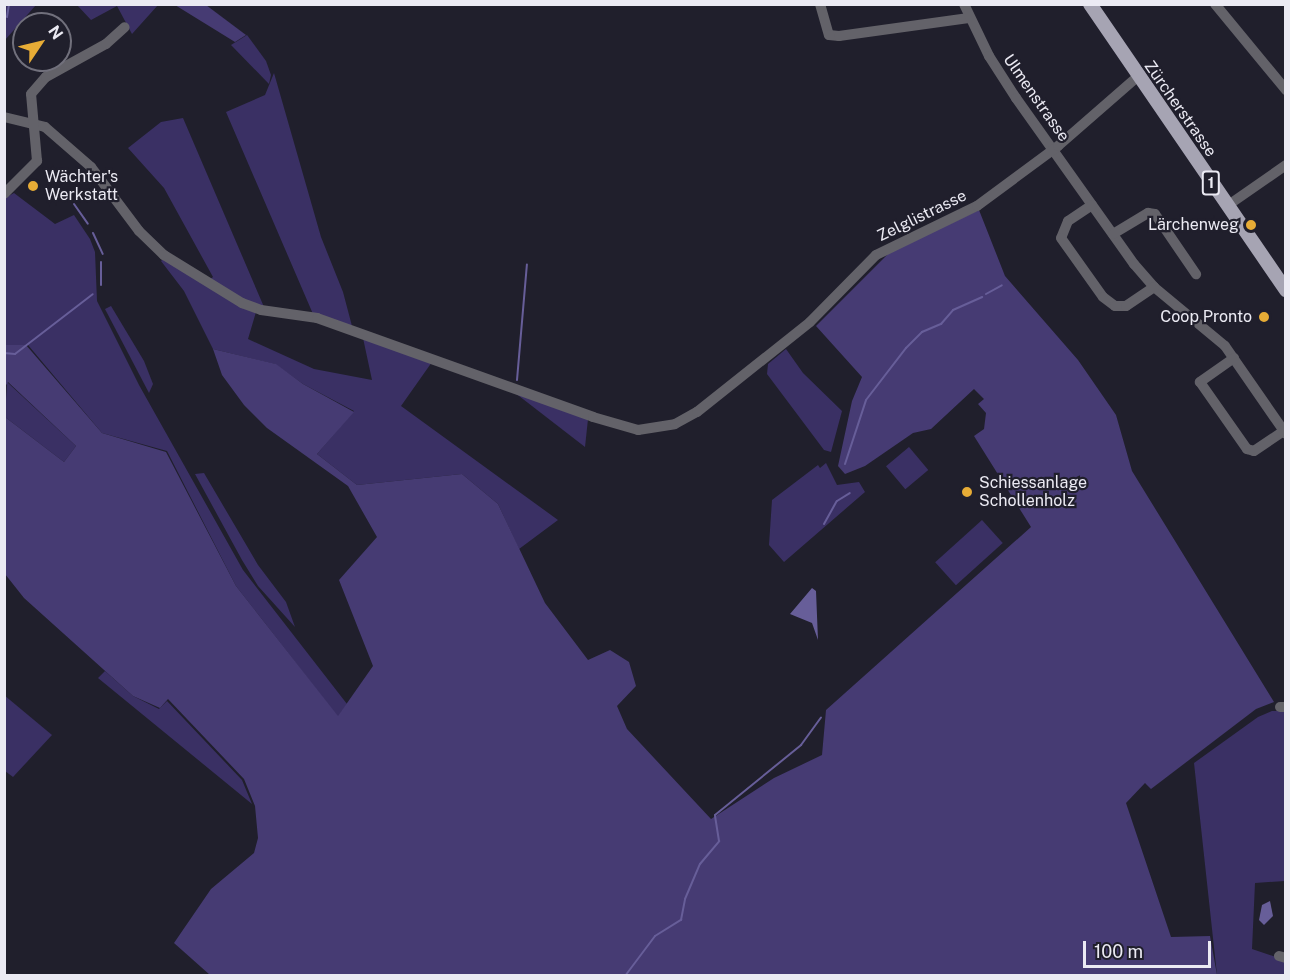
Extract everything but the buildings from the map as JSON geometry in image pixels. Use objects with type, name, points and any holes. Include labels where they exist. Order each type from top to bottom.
[{"type":"main road","name":"Zürcherstrasse","points":[[1090,4],[1137,77],[1286,290]]},
{"type":"street","points":[[820,4],[829,35],[839,36],[969,18]]},
{"type":"street","name":"Ulmenstrasse","points":[[964,4],[989,56],[1113,234],[1154,287],[1206,328],[1233,358],[1285,433],[1254,451],[1246,449],[1201,383],[1233,358]]},
{"type":"street","points":[[1215,4],[1286,90]]},
{"type":"street","points":[[4,194],[36,165],[32,94],[46,77],[106,44],[124,27]]},
{"type":"street","name":"Zelglistrasse","points":[[4,117],[45,127],[91,167],[139,231],[164,255],[242,303],[261,310],[317,318],[638,430],[675,424],[755,367],[810,322],[876,255],[973,209],[1053,149],[1137,77]]},
{"type":"street","points":[[1227,206],[1286,165]]},
{"type":"street","points":[[1092,205],[1068,221],[1061,238],[1103,297],[1115,306],[1126,306],[1154,287]]},
{"type":"street","points":[[1113,234],[1148,213],[1155,214],[1196,274]]},
{"type":"shaded area","points":[[4,5],[36,5],[30,12],[12,12],[12,32],[5,40]]},
{"type":"shaded area","points":[[77,5],[158,5],[132,34],[117,6],[91,20]]},
{"type":"shaded area","points":[[175,5],[206,5],[246,35],[235,42]]},
{"type":"shaded area","points":[[247,35],[266,61],[271,75],[269,84],[231,45]]},
{"type":"shaded area","points":[[274,73],[321,237],[343,292],[352,326],[313,314],[226,112],[265,95]]},
{"type":"shaded area","points":[[183,118],[264,307],[242,300],[209,280],[213,277],[164,188],[128,148],[161,122]]},
{"type":"shaded area","points":[[14,193],[55,224],[74,215],[90,239],[95,252],[97,301],[139,385],[243,570],[347,704],[338,717],[236,586],[167,451],[102,433],[28,345],[5,345],[5,198]]},
{"type":"shaded area","points":[[979,210],[1005,276],[1078,360],[1116,415],[1132,471],[1274,702],[1256,709],[1151,789],[1145,783],[1126,803],[1171,937],[1210,936],[1217,975],[210,975],[174,943],[211,889],[254,853],[258,838],[255,806],[244,779],[168,699],[160,708],[133,696],[24,598],[5,574],[5,417],[64,462],[76,446],[8,382],[5,387],[5,345],[26,345],[102,433],[166,452],[236,586],[338,716],[373,666],[339,580],[377,537],[348,486],[267,428],[244,405],[222,375],[213,349],[276,364],[303,384],[354,412],[317,454],[357,485],[462,474],[498,504],[545,603],[588,660],[610,650],[629,662],[636,686],[617,706],[627,729],[711,819],[774,778],[822,755],[826,710],[1031,527],[974,436],[984,429],[986,413],[978,404],[984,399],[974,389],[931,429],[913,433],[865,466],[845,474],[838,466],[852,401],[862,377],[816,326],[890,252]]},
{"type":"shaded area","points":[[164,258],[256,312],[248,339],[314,369],[372,380],[363,338],[432,362],[401,406],[558,520],[519,549],[498,504],[462,474],[357,485],[317,454],[354,411],[303,384],[275,364],[213,349],[184,291],[161,261]]},
{"type":"shaded area","points":[[111,306],[144,361],[153,384],[149,393],[105,309]]},
{"type":"shaded area","points":[[786,349],[803,373],[842,411],[831,452],[824,450],[767,374],[768,364]]},
{"type":"shaded area","points":[[7,382],[76,446],[64,462],[5,417]]},
{"type":"shaded area","points":[[510,389],[588,419],[585,447]]},
{"type":"shaded area","points":[[909,447],[928,470],[905,489],[886,466]]},
{"type":"shaded area","points":[[826,463],[837,485],[859,482],[865,492],[784,562],[769,545],[772,500],[818,465],[820,468]]},
{"type":"shaded area","points":[[204,473],[258,565],[286,602],[295,627],[258,586],[242,560],[195,474]]},
{"type":"shaded area","points":[[982,520],[1003,543],[956,585],[935,562]]},
{"type":"shaded area","points":[[812,588],[816,591],[818,640],[812,623],[790,614]]},
{"type":"shaded area","points":[[105,671],[133,696],[159,709],[167,701],[242,780],[252,804],[98,678]]},
{"type":"shaded area","points":[[4,695],[52,735],[13,777],[5,771]]},
{"type":"shaded area","points":[[1272,711],[1285,711],[1285,881],[1255,883],[1252,949],[1285,960],[1285,975],[1217,975],[1194,763],[1258,717]]},
{"type":"shaded area","points":[[1270,901],[1273,916],[1264,925],[1259,920],[1262,905]]},
{"type":"waterway","points":[[7,17],[9,4]]},
{"type":"waterway","points":[[74,204],[88,224]]},
{"type":"waterway","points":[[93,233],[103,254]]},
{"type":"waterway","points":[[101,262],[101,285]]},
{"type":"waterway","points":[[517,380],[527,264]]},
{"type":"waterway","points":[[986,294],[1002,285]]},
{"type":"waterway","points":[[4,353],[15,354],[93,294]]},
{"type":"waterway","points":[[845,464],[866,400],[906,348],[922,332],[941,324],[953,310],[982,297]]},
{"type":"waterway","points":[[824,524],[837,501],[850,493]]},
{"type":"waterway","points":[[625,976],[655,936],[681,920],[685,899],[700,864],[719,841],[715,815],[801,745],[821,717]]},
{"type":"place","name":"Wächter's Werkstatt","points":[[33,186]]},
{"type":"place","name":"Lärchenweg","points":[[1251,225]]},
{"type":"place","name":"Coop Pronto","points":[[1264,317]]},
{"type":"place","name":"Schiessanlage Schollenholz","points":[[967,492]]}]
